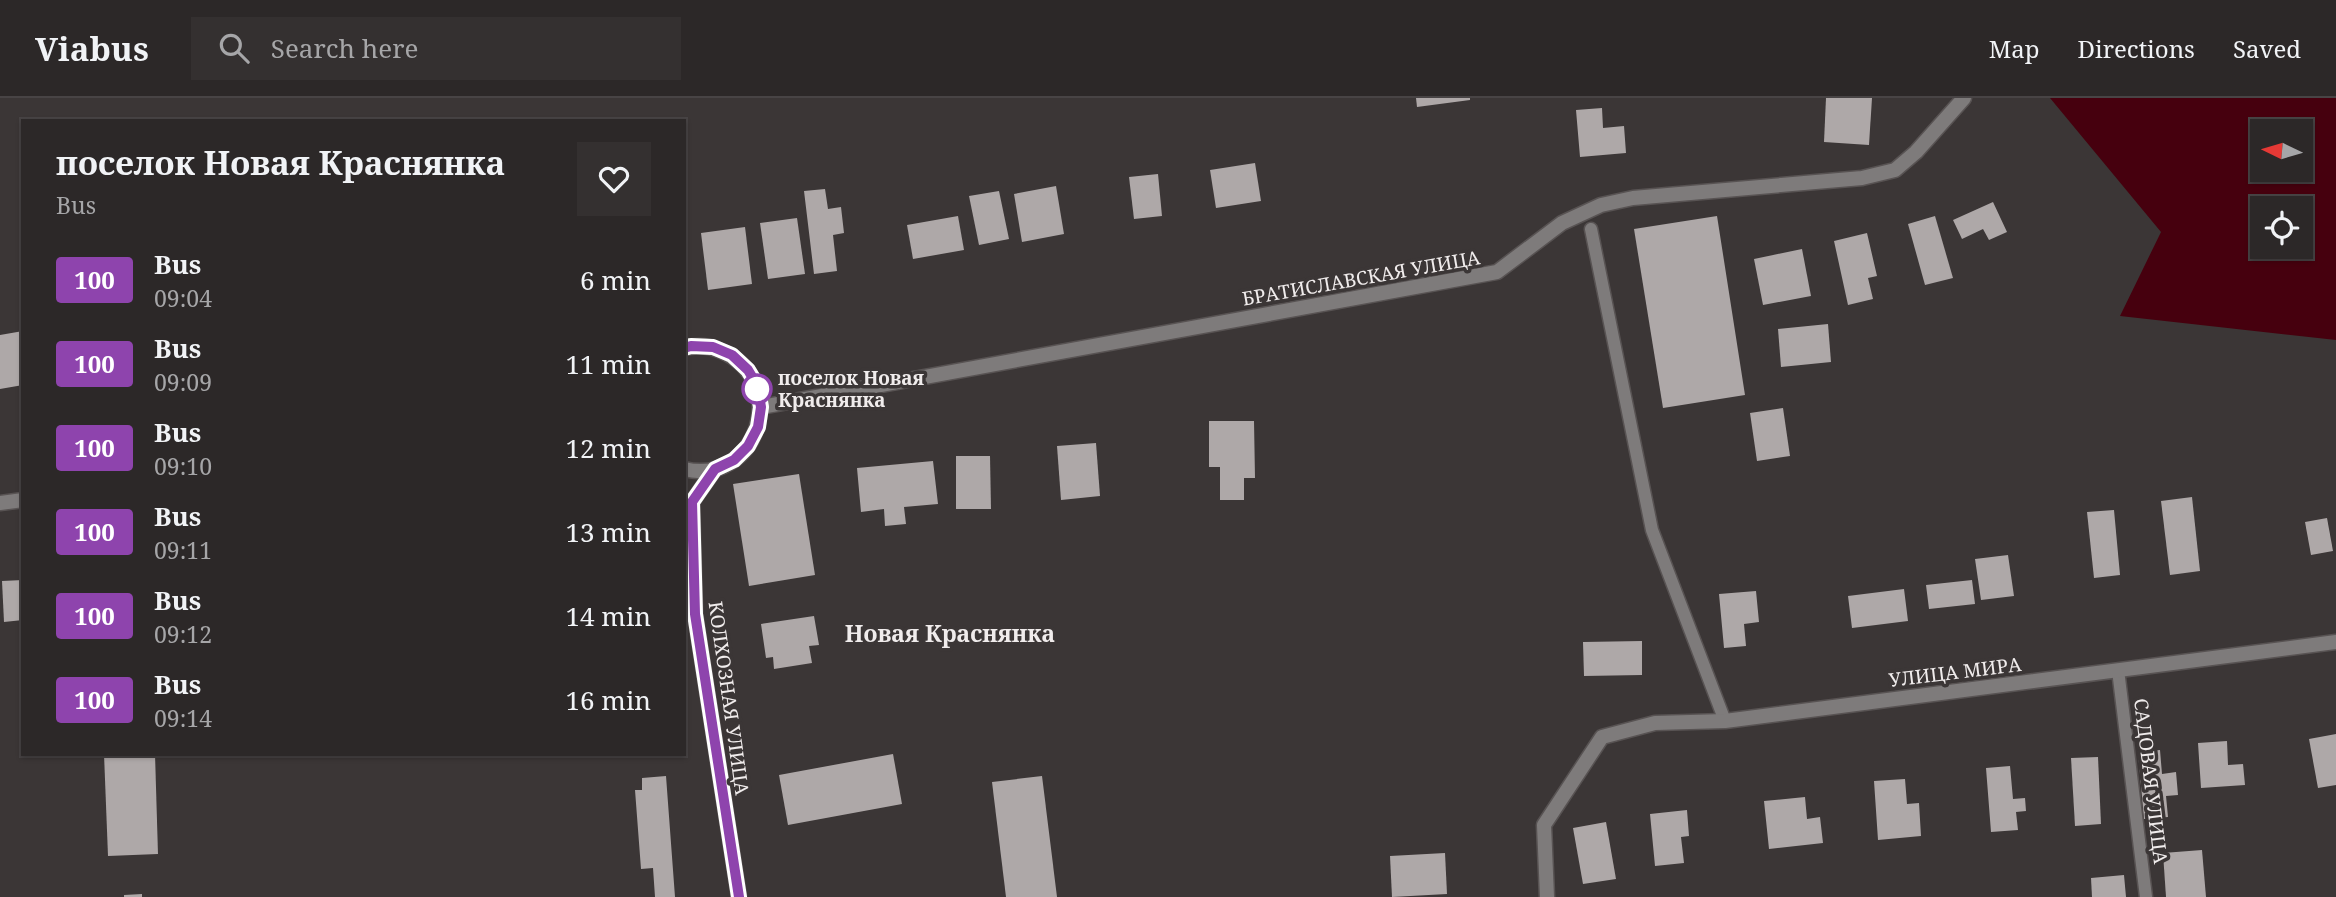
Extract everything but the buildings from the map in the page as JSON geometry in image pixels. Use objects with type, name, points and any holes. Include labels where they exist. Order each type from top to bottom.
[{"type":"street","name":"БРАТИСЛАВСКАЯ УЛИЦА","points":[[761,407],[1497,272],[1562,223],[1601,205],[1633,198],[1862,178],[1895,170],[1916,152],[1964,98]]},
{"type":"street","points":[[686,347],[713,347],[732,355],[748,370],[757,385],[761,407],[758,427],[748,446],[734,460],[715,469],[686,469]]},
{"type":"street","name":"КОЛХОЗНАЯ УЛИЦА","points":[[715,469],[692,502],[695,614],[739,897]]},
{"type":"street","points":[[0,503],[21,500]]},
{"type":"street","name":"УЛИЦА МИРА","points":[[1548,897],[1544,825],[1602,737],[1656,723],[1725,721],[2336,642]]},
{"type":"lane","points":[[1591,229],[1652,530],[1725,721]]},
{"type":"lane","name":"САДОВАЯ УЛИЦА","points":[[2118,670],[2146,897]]},
{"type":"shaded area","points":[[2050,98],[2336,98],[2336,340],[2120,316],[2161,232]]},
{"type":"bus line","name":"100","points":[[686,347],[713,347],[732,355],[748,370],[757,385],[761,407],[758,427],[748,446],[734,460],[715,469],[692,502],[695,614],[739,897]]},
{"type":"place","name":"поселок Новая Краснянка","points":[[757,389]]},
{"type":"district","name":"Новая Краснянка","points":[[950,633]]}]
